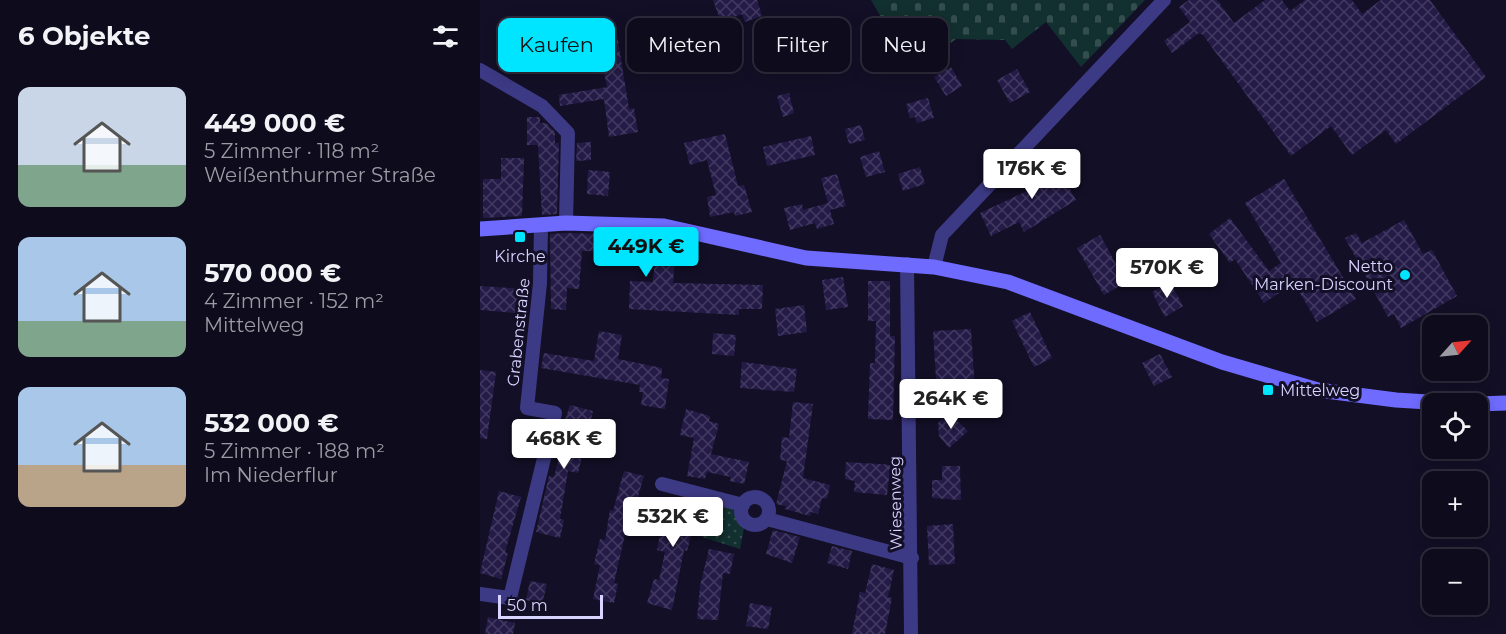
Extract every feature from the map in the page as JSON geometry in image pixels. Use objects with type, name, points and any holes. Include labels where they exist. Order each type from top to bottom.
[{"type":"street","points":[[934,267],[942,235],[1164,0]]},
{"type":"street","points":[[480,70],[542,105],[568,133],[566,223]]},
{"type":"street","points":[[480,229],[566,223],[664,226],[806,258],[934,267],[1008,282],[1222,362],[1318,390],[1422,402]]},
{"type":"street","name":"Grabenstraße","points":[[480,594],[510,598],[555,413],[527,408],[540,283],[541,226]]},
{"type":"street","name":"Wiesenweg","points":[[907,264],[912,558],[911,634]]},
{"type":"street","points":[[1488,404],[1506,403]]},
{"type":"street","points":[[662,484],[743,505]]},
{"type":"street","points":[[751,498],[762,499],[769,507],[767,519],[760,525],[748,523],[742,516],[743,505],[751,498]]},
{"type":"street","points":[[767,519],[912,558]]},
{"type":"green space","points":[[871,0],[1145,0],[1081,67],[1046,22],[1012,49],[1005,40],[956,39],[948,45],[948,18],[881,18]]},
{"type":"green space","points":[[709,503],[732,508],[744,528],[740,549],[702,537]]},
{"type":"building","points":[[713,0],[757,0],[762,16],[745,22],[742,14],[732,18],[720,18]]},
{"type":"building","points":[[1189,0],[1217,0],[1234,23],[1265,0],[1282,0],[1290,11],[1305,0],[1352,0],[1362,14],[1381,0],[1430,0],[1486,77],[1396,144],[1386,130],[1352,155],[1331,126],[1291,156],[1203,35],[1199,33],[1172,53],[1164,41],[1190,22],[1179,7]]},
{"type":"building","points":[[615,22],[629,109],[634,108],[638,132],[609,137],[604,99],[560,106],[559,95],[607,87],[604,72],[615,72]]},
{"type":"building","points":[[951,67],[962,86],[946,96],[934,77],[942,72],[948,72]]},
{"type":"building","points":[[1017,69],[1030,92],[1010,103],[997,80]]},
{"type":"building","points":[[789,93],[794,113],[783,117],[777,96]]},
{"type":"building","points":[[928,98],[934,118],[917,123],[915,117],[910,118],[906,104]]},
{"type":"building","points":[[527,117],[540,117],[540,123],[546,123],[555,132],[555,143],[559,143],[557,214],[542,215],[538,145],[527,145]]},
{"type":"building","points":[[861,125],[865,140],[849,144],[845,129]]},
{"type":"building","points":[[725,134],[738,186],[744,185],[752,212],[735,216],[734,212],[710,217],[707,197],[716,195],[707,160],[690,165],[684,143]]},
{"type":"building","points":[[811,136],[815,155],[767,166],[763,147]]},
{"type":"building","points":[[591,142],[591,160],[576,161],[577,143]]},
{"type":"building","points":[[879,151],[885,172],[866,177],[860,157]]},
{"type":"building","points":[[1049,154],[1076,200],[1024,232],[1019,222],[991,236],[980,213],[1038,186],[1027,167]]},
{"type":"building","points":[[501,158],[524,158],[522,216],[483,218],[483,179],[501,179]]},
{"type":"building","points":[[920,167],[925,184],[903,191],[898,174]]},
{"type":"building","points":[[588,170],[610,172],[608,196],[587,194]]},
{"type":"building","points":[[837,174],[846,206],[830,210],[834,224],[817,229],[815,223],[790,230],[784,208],[802,204],[803,210],[828,203],[821,178]]},
{"type":"building","points":[[1284,179],[1356,299],[1317,322],[1294,283],[1264,303],[1235,259],[1230,263],[1209,234],[1230,218],[1269,271],[1281,263],[1245,203]]},
{"type":"building","name":"Netto Marken-Discount","points":[[1404,220],[1423,254],[1432,250],[1457,296],[1401,328],[1394,314],[1388,317],[1345,238],[1356,233],[1362,243]]},
{"type":"building","points":[[550,234],[632,235],[632,240],[676,242],[673,283],[763,285],[762,309],[739,309],[739,315],[629,309],[630,281],[653,282],[655,257],[640,256],[640,252],[582,251],[579,289],[567,288],[566,310],[551,309]]},
{"type":"building","points":[[1100,235],[1126,282],[1104,295],[1077,248]]},
{"type":"building","points":[[843,277],[848,307],[826,310],[822,280]]},
{"type":"building","points":[[868,281],[890,281],[890,336],[895,336],[893,420],[868,419],[870,363],[875,363],[876,321],[868,321]]},
{"type":"building","points":[[1170,282],[1183,306],[1165,317],[1152,292]]},
{"type":"building","points":[[480,286],[528,289],[527,314],[480,310]]},
{"type":"building","points":[[804,305],[807,332],[778,336],[775,309]]},
{"type":"building","points":[[1030,312],[1052,358],[1034,367],[1012,321]]},
{"type":"building","points":[[971,329],[975,392],[937,395],[933,331]]},
{"type":"building","points":[[599,331],[622,335],[618,359],[662,368],[661,378],[669,379],[665,409],[641,405],[643,392],[639,392],[640,385],[541,368],[544,353],[594,361]]},
{"type":"building","points":[[713,333],[736,335],[734,356],[712,354]]},
{"type":"building","points":[[1160,354],[1172,377],[1154,386],[1142,363]]},
{"type":"building","points":[[742,362],[797,369],[794,392],[740,388]]},
{"type":"building","points":[[480,370],[496,372],[487,439],[480,438]]},
{"type":"building","points":[[793,402],[813,404],[803,478],[830,485],[827,499],[822,498],[818,514],[811,512],[810,516],[776,504],[787,461],[780,460],[782,437],[789,438]]},
{"type":"building","points":[[570,405],[593,411],[578,473],[568,471],[560,519],[564,520],[560,538],[536,532],[549,476],[554,477],[566,431],[562,429]]},
{"type":"building","points":[[686,409],[710,416],[709,421],[719,424],[711,454],[749,462],[744,484],[730,481],[731,477],[707,472],[705,479],[687,476],[694,438],[680,435]]},
{"type":"building","points":[[948,412],[968,431],[949,448],[939,436],[938,423]]},
{"type":"building","points":[[846,462],[895,465],[894,478],[889,477],[887,495],[854,492],[855,481],[845,479]]},
{"type":"building","points":[[942,466],[960,466],[961,500],[932,498],[932,480],[942,480]]},
{"type":"building","points":[[624,471],[644,476],[637,500],[633,499],[614,583],[618,584],[614,603],[593,599],[600,565],[594,564],[600,539],[605,540],[610,510],[613,511]]},
{"type":"building","points":[[499,491],[521,497],[505,552],[508,553],[501,579],[480,573]]},
{"type":"building","points":[[675,497],[700,503],[687,551],[684,550],[672,610],[647,603],[654,579],[659,580],[665,552],[657,550],[663,520],[659,519],[664,500],[673,503]]},
{"type":"building","points":[[953,524],[955,564],[929,565],[927,526]]},
{"type":"building","points":[[773,530],[800,537],[792,563],[766,554]]},
{"type":"building","points":[[832,546],[852,551],[848,569],[827,563]]},
{"type":"building","points":[[709,549],[734,554],[730,574],[723,573],[718,620],[697,619],[700,586]]},
{"type":"building","points":[[872,564],[894,570],[888,597],[892,598],[885,634],[852,634],[860,592],[865,593]]},
{"type":"building","points":[[530,581],[547,584],[542,604],[526,600]]},
{"type":"building","points":[[750,603],[772,607],[768,629],[746,626]]},
{"type":"building","points":[[488,617],[515,623],[513,634],[485,634]]},
{"type":"place","name":"Kirche","points":[[520,237]]},
{"type":"place","name":"Netto Marken-Discount","points":[[1405,275]]},
{"type":"place","name":"Mittelweg","points":[[1268,390]]}]
